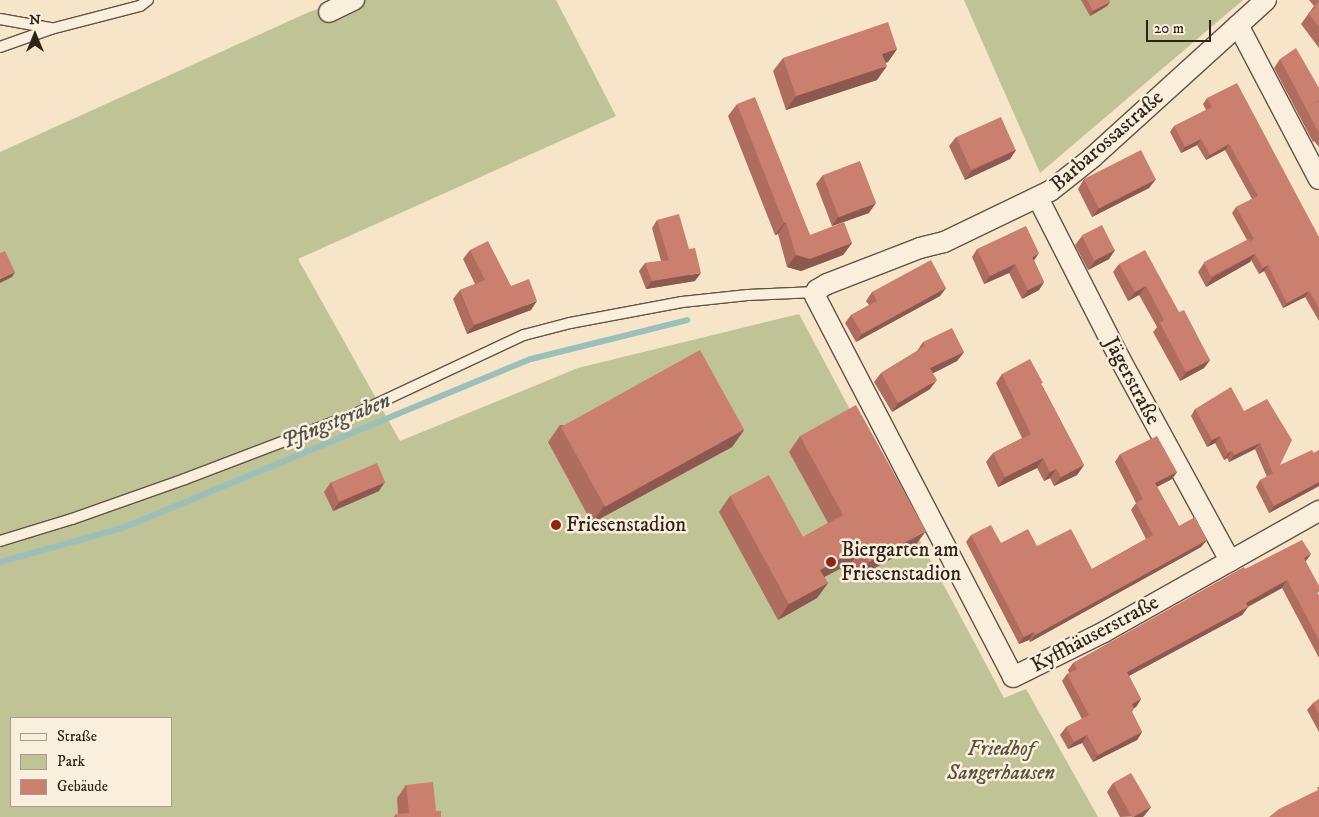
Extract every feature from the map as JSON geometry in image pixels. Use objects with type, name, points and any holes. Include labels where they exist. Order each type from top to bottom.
[{"type":"street","points":[[328,12],[354,0]]},
{"type":"street","name":"Barbarossastraße","points":[[816,292],[827,284],[920,248],[944,242],[1038,198],[1068,178],[1092,158],[1266,0]]},
{"type":"street","points":[[1238,25],[1319,180]]},
{"type":"street","name":"Jägerstraße","points":[[1038,198],[1120,360],[1230,561]]},
{"type":"street","name":"Kyffhäuserstraße","points":[[816,292],[818,304],[1013,677],[1104,632],[1319,511]]},
{"type":"lane","points":[[0,47],[51,28],[140,6],[148,0]]},
{"type":"lane","points":[[0,19],[51,28]]},
{"type":"lane","points":[[0,540],[64,522],[186,479],[353,414],[524,335],[584,320],[682,302],[748,295],[816,292]]},
{"type":"green space","name":"Friedhof Sangerhausen","points":[[346,0],[556,0],[616,116],[298,259],[400,441],[578,368],[799,314],[1004,698],[1026,689],[1098,817],[0,817],[0,152],[309,12]]},
{"type":"green space","points":[[964,0],[1243,0],[1040,173]]},
{"type":"building","points":[[1087,0],[1109,0],[1110,2],[1093,11]]},
{"type":"building","points":[[1319,2],[1319,27],[1308,13],[1316,8],[1314,6]]},
{"type":"building","points":[[888,22],[897,49],[882,54],[887,66],[796,96],[783,58]]},
{"type":"building","points":[[1296,48],[1319,88],[1319,100],[1308,107],[1319,101],[1319,133],[1280,59]]},
{"type":"building","points":[[1237,83],[1319,237],[1319,308],[1309,291],[1287,303],[1268,265],[1263,268],[1255,254],[1250,241],[1254,239],[1236,207],[1258,196],[1229,144],[1210,155],[1201,139],[1185,147],[1174,126],[1212,107],[1207,98]]},
{"type":"building","points":[[755,97],[810,235],[844,222],[852,243],[810,259],[796,255],[786,222],[784,223],[737,104]]},
{"type":"building","points":[[1001,117],[1016,150],[971,170],[956,137]]},
{"type":"building","points":[[1141,150],[1156,179],[1099,208],[1084,179]]},
{"type":"building","points":[[860,161],[876,203],[839,217],[823,175]]},
{"type":"building","points":[[679,214],[689,249],[695,248],[701,273],[652,281],[645,263],[669,260],[657,220]]},
{"type":"building","points":[[1102,225],[1115,250],[1094,260],[1082,235]]},
{"type":"building","points":[[1026,226],[1039,253],[1032,257],[1044,282],[1028,290],[1015,264],[990,276],[977,249]]},
{"type":"building","points":[[1249,239],[1256,253],[1211,276],[1204,262]]},
{"type":"building","points":[[488,241],[511,286],[529,279],[537,301],[474,325],[460,290],[485,280],[470,250]]},
{"type":"building","points":[[1145,250],[1179,312],[1184,310],[1210,360],[1186,372],[1160,323],[1164,320],[1146,286],[1135,292],[1119,264]]},
{"type":"building","points":[[5,251],[15,272],[0,279],[0,253]]},
{"type":"building","points":[[931,260],[946,288],[862,334],[851,315],[877,301],[872,292]]},
{"type":"building","points":[[952,328],[964,352],[930,368],[937,380],[898,403],[881,373],[925,346],[923,342]]},
{"type":"building","points":[[700,350],[744,430],[605,507],[561,427]]},
{"type":"building","points":[[1030,359],[1043,383],[1041,384],[1084,465],[1061,477],[1056,469],[1050,472],[1043,458],[1005,477],[993,453],[1031,434],[1002,374]]},
{"type":"building","points":[[1231,387],[1244,411],[1267,399],[1292,440],[1280,465],[1312,450],[1314,453],[1319,450],[1319,482],[1274,506],[1260,480],[1273,473],[1260,443],[1234,455],[1232,451],[1228,453],[1220,436],[1212,440],[1195,409]]},
{"type":"building","points":[[856,405],[926,531],[869,562],[862,547],[820,570],[828,583],[789,604],[730,496],[769,475],[803,537],[843,515],[800,436]]},
{"type":"building","points":[[1157,436],[1177,472],[1155,483],[1179,526],[1195,517],[1207,540],[1035,635],[1034,632],[1024,637],[971,535],[991,525],[1001,543],[1028,529],[1037,546],[1071,529],[1092,569],[1153,535],[1136,503],[1143,499],[1120,454]]},
{"type":"building","points":[[377,463],[385,482],[339,502],[331,483]]},
{"type":"building","points":[[1302,540],[1311,554],[1304,558],[1319,586],[1317,591],[1319,596],[1319,640],[1287,580],[1246,603],[1248,607],[1127,672],[1141,699],[1132,704],[1134,709],[1131,710],[1142,732],[1098,755],[1087,735],[1074,742],[1066,727],[1089,715],[1067,674],[1077,669],[1073,663],[1244,567],[1245,569]]},
{"type":"building","points":[[1319,699],[1319,714],[1313,703]]},
{"type":"building","points":[[1131,773],[1151,807],[1133,817],[1113,783]]},
{"type":"building","points":[[433,782],[436,811],[441,811],[441,817],[397,817],[396,814],[409,813],[406,785]]},
{"type":"building","points":[[1317,787],[1319,787],[1319,817],[1269,817],[1279,809],[1318,790]]},
{"type":"waterway","name":"Pfingstgraben","points":[[0,562],[125,527],[531,359],[687,320]]},
{"type":"place","name":"Friesenstadion","points":[[556,525]]},
{"type":"place","name":"Biergarten am Friesenstadion","points":[[831,562]]}]
